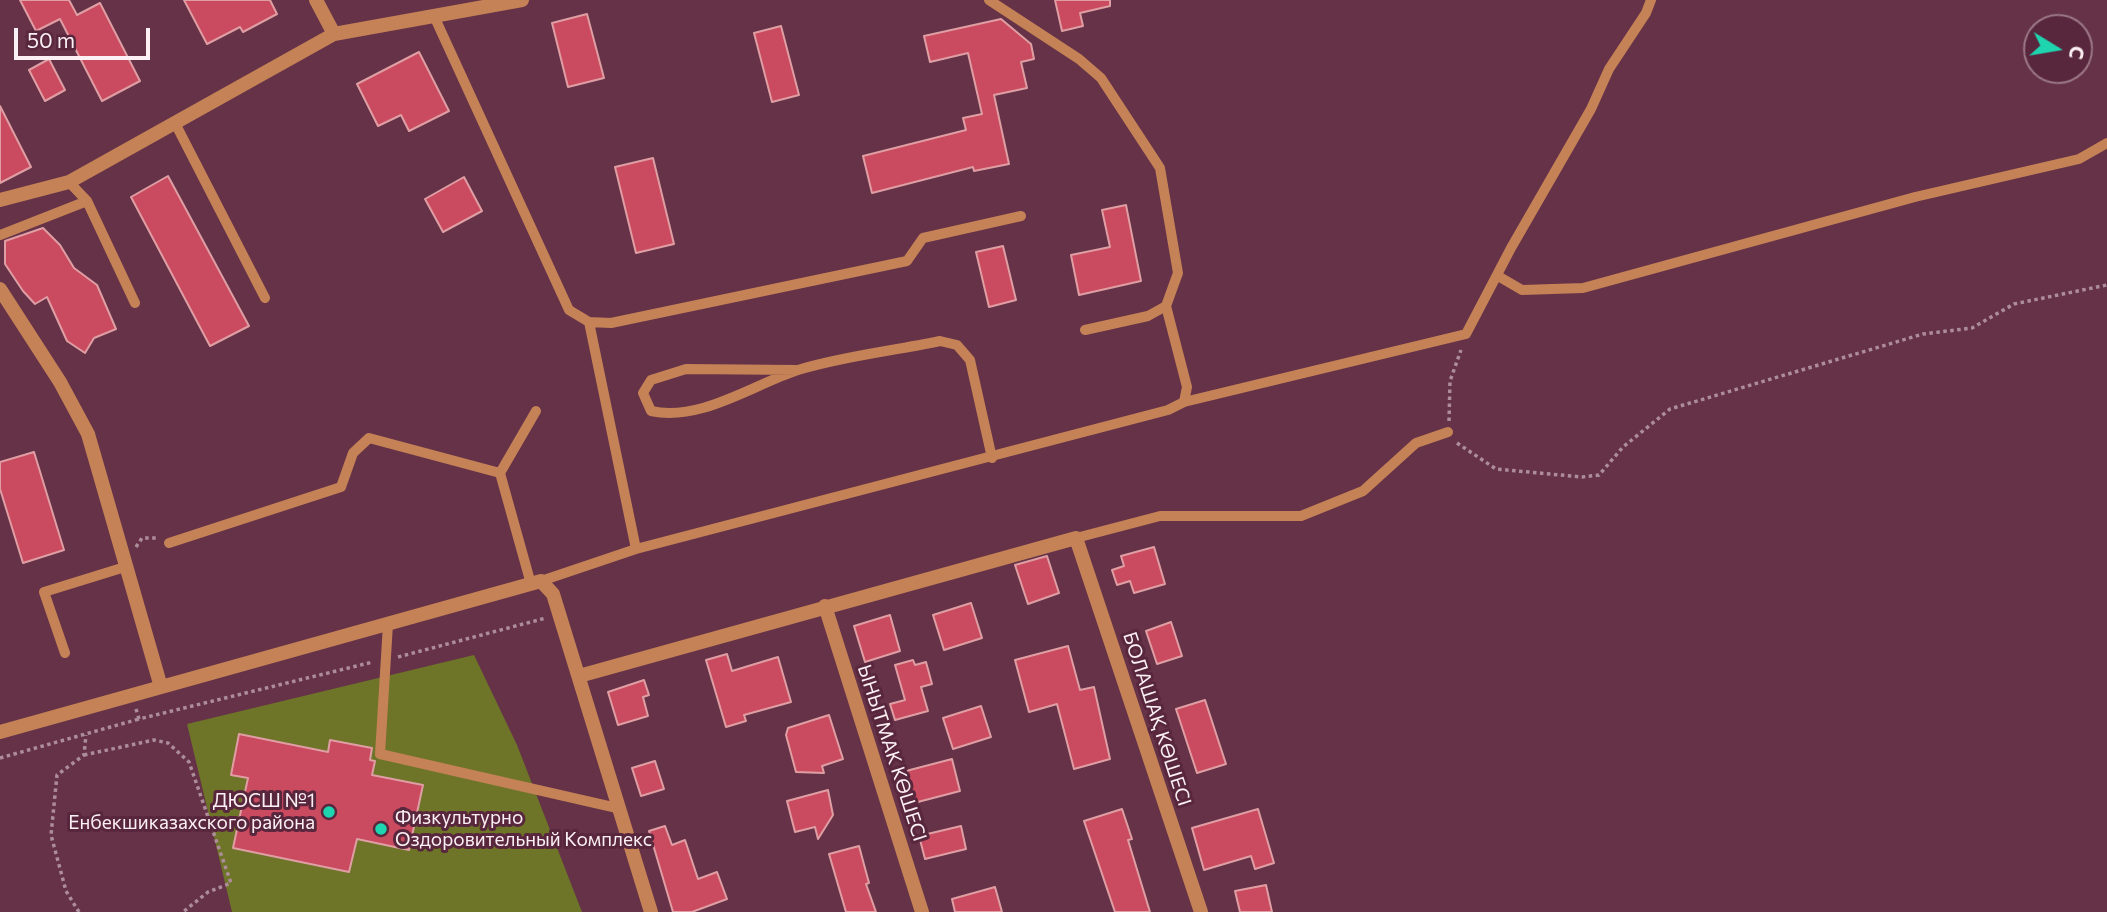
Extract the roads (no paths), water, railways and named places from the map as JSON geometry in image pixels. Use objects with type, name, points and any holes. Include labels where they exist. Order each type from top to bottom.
[{"type":"street","points":[[316,0],[334,34]]},
{"type":"street","points":[[0,200],[69,182],[334,34],[522,0]]},
{"type":"street","points":[[0,289],[60,382],[88,434],[161,687]]},
{"type":"street","points":[[579,676],[1076,538]]},
{"type":"street","name":"БОЛАШАҚ КӨШЕСІ","points":[[1076,538],[1201,912]]},
{"type":"street","points":[[0,732],[536,583],[552,594],[650,912]]},
{"type":"street","name":"ЫНЫТМАК КӨШЕСІ","points":[[825,606],[922,912]]},
{"type":"lane","points":[[989,0],[1079,59],[1101,78],[1160,168],[1178,273],[1166,306],[1187,387],[1184,402]]},
{"type":"lane","points":[[536,411],[500,472],[536,583],[636,549],[992,458],[1168,410],[1184,402],[1466,334],[1511,248],[1591,109],[1609,69],[1646,13],[1651,0]]},
{"type":"lane","points":[[434,16],[569,310],[589,322],[611,323],[907,261],[923,238],[1021,216]]},
{"type":"lane","points":[[176,123],[265,298]]},
{"type":"lane","points":[[1498,276],[1522,290],[1583,288],[1915,197],[2079,159],[2107,143]]},
{"type":"lane","points":[[69,182],[87,201],[135,303]]},
{"type":"lane","points":[[0,235],[87,201]]},
{"type":"lane","points":[[1085,330],[1148,316],[1166,306]]},
{"type":"lane","points":[[589,322],[636,549]]},
{"type":"lane","points":[[798,370],[686,369],[651,380],[643,393],[650,411],[667,415],[711,404],[798,370],[940,341],[957,345],[970,360],[992,458]]},
{"type":"lane","points":[[1076,538],[1160,516],[1301,516],[1363,491],[1416,443],[1448,432]]},
{"type":"lane","points":[[169,543],[341,487],[353,453],[369,438],[500,472]]},
{"type":"lane","points":[[65,653],[44,592],[123,561]]},
{"type":"lane","points":[[388,624],[380,754],[617,808]]},
{"type":"place","name":"ДЮСШ №1 Енбекшиказахского района","points":[[329,812]]},
{"type":"place","name":"Физкультурно Оздоровительный Комплекс","points":[[381,829]]}]
